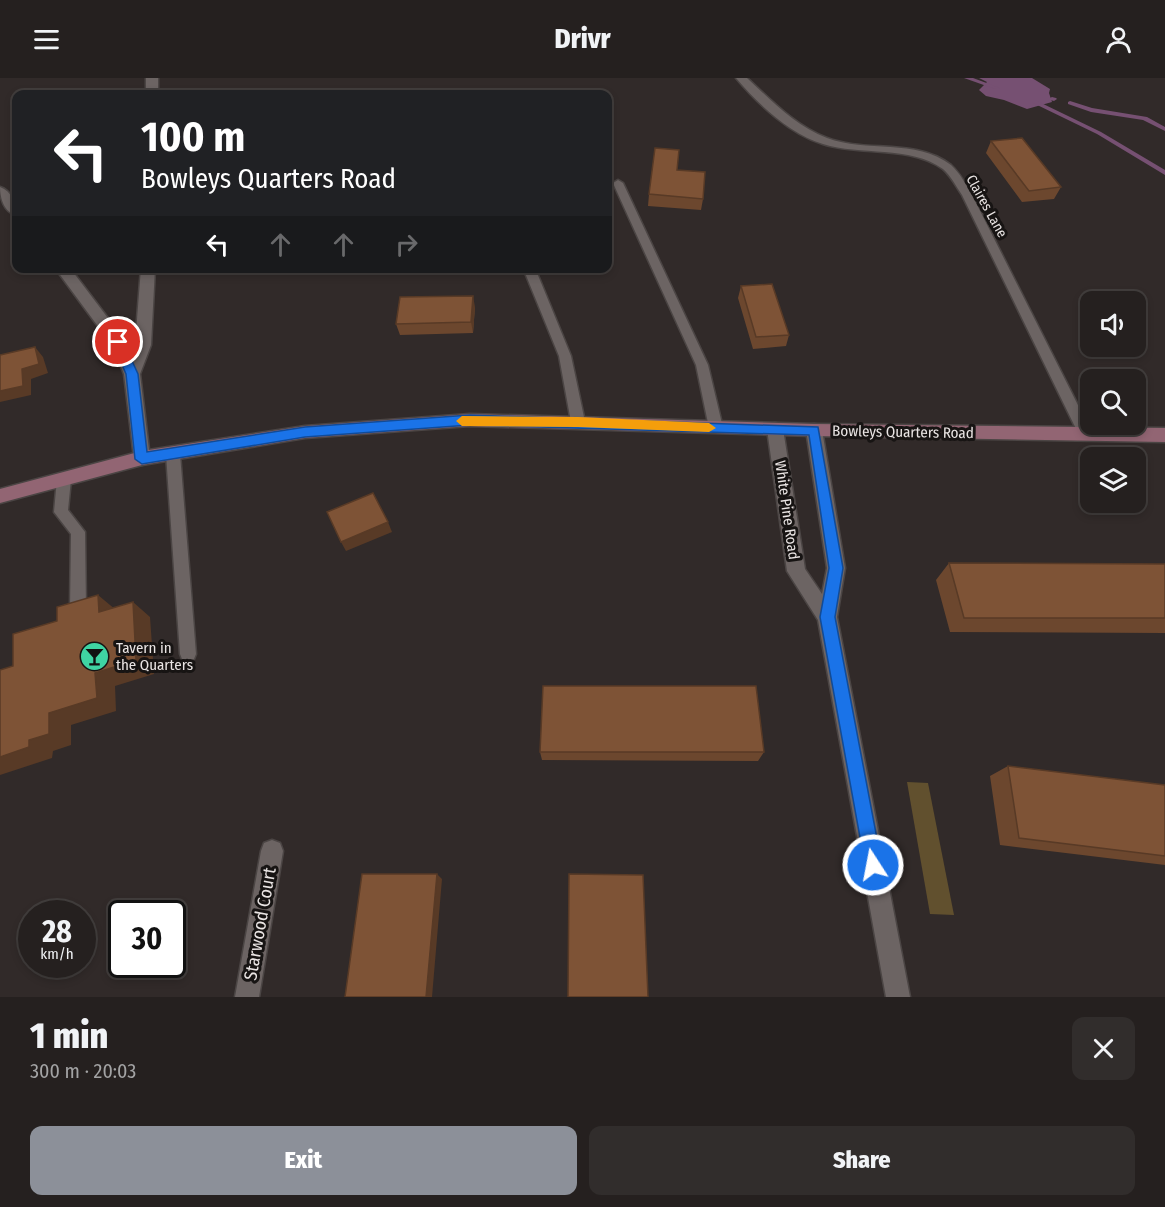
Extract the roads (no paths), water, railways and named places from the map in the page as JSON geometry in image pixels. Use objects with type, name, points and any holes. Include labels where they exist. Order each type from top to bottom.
[{"type":"street","points":[[0,191],[12,206]]},
{"type":"street","points":[[66,273],[118,342],[132,374],[142,459]]},
{"type":"street","points":[[132,374],[143,345],[148,273]]},
{"type":"street","name":"Bowleys Quarters Road","points":[[0,496],[142,459],[305,432],[470,420],[716,428],[1080,435]]},
{"type":"street","name":"White Pine Road","points":[[775,429],[796,571],[827,617]]},
{"type":"street","name":"White Pine Road","points":[[814,430],[836,568],[827,617],[898,997]]},
{"type":"street","name":"Bowleys Quarters Road","points":[[1146,435],[1165,435]]},
{"type":"street","name":"Starwood Court","points":[[247,997],[272,851]]},
{"type":"lane","name":"Claires Lane","points":[[741,78],[795,126],[816,138],[852,149],[907,153],[947,167],[967,195],[1080,423]]},
{"type":"lane","points":[[618,183],[702,366],[716,428]]},
{"type":"lane","points":[[531,273],[565,356],[578,422]]},
{"type":"lane","points":[[173,454],[188,654]]},
{"type":"lane","points":[[64,479],[61,512],[78,532],[78,609]]},
{"type":"waterway","points":[[967,78],[997,88]]},
{"type":"waterway","points":[[1033,101],[1099,133],[1165,173]]},
{"type":"waterway","points":[[1070,103],[1091,110],[1145,118],[1165,129]]},
{"type":"place","name":"Tavern in the Quarters","points":[[95,657]]}]
